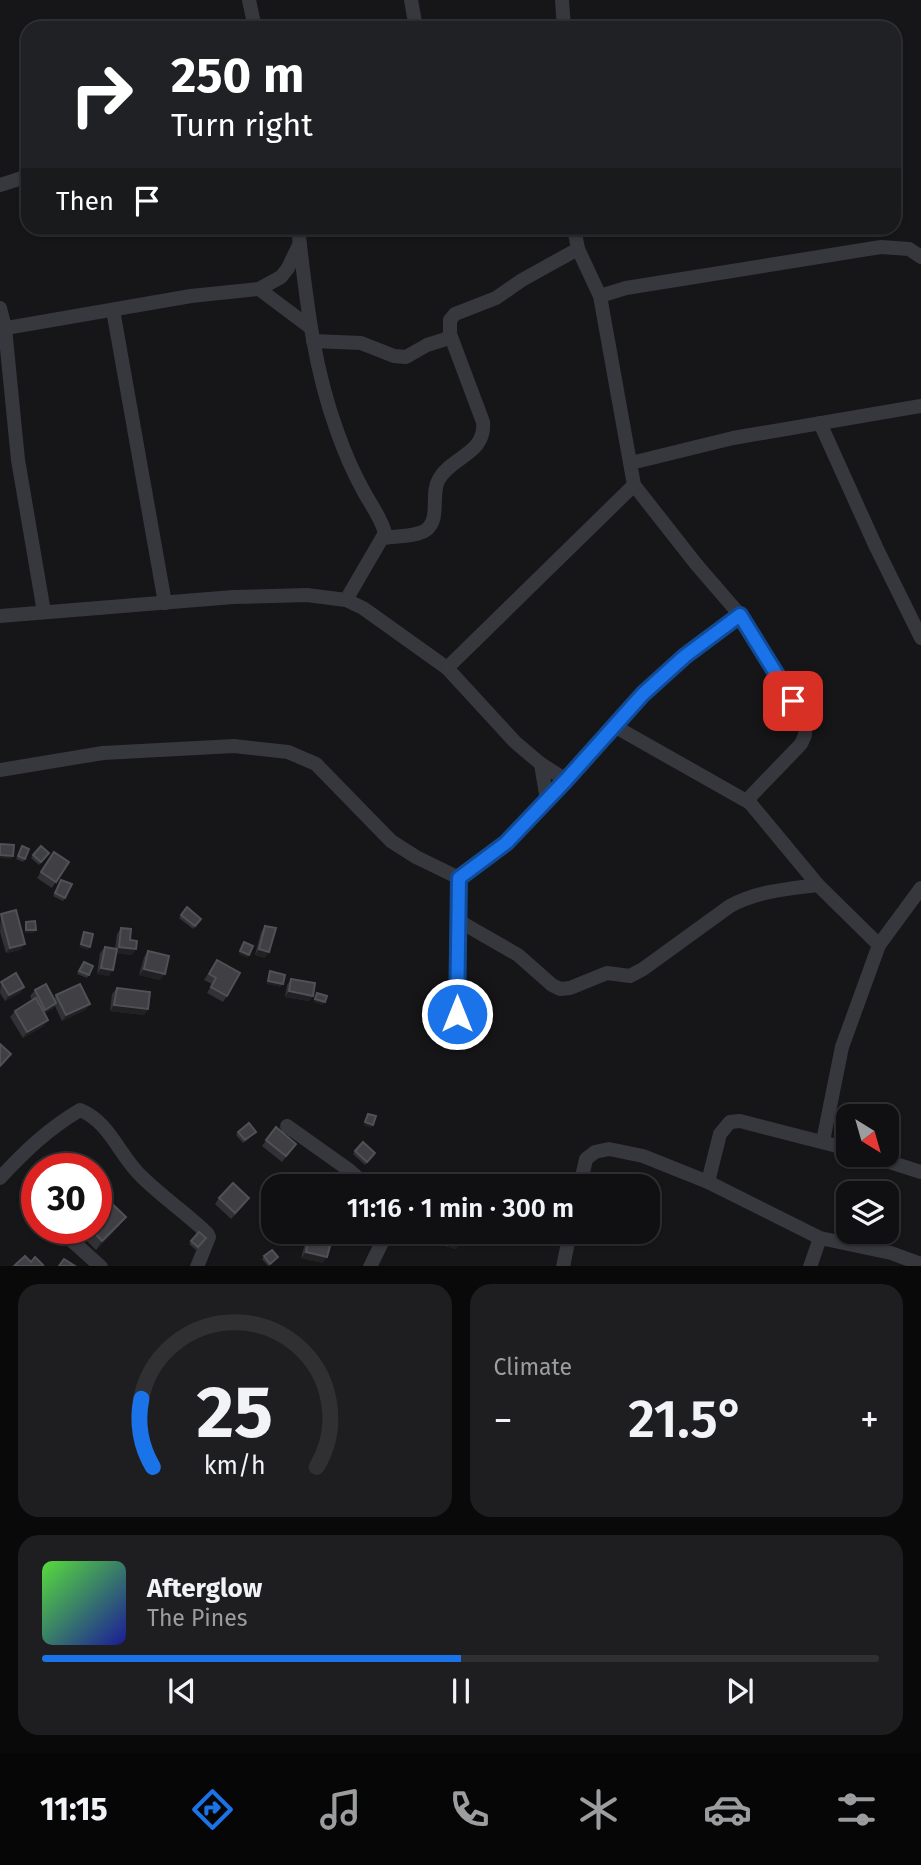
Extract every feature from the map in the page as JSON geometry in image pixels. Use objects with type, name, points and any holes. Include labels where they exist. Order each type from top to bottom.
[{"type":"street","points":[[249,0],[254,21]]},
{"type":"street","points":[[411,0],[415,21]]},
{"type":"street","points":[[562,0],[564,21]]},
{"type":"street","points":[[0,185],[21,178]]},
{"type":"street","points":[[299,235],[312,334],[337,431],[362,488],[383,525],[383,538],[346,600]]},
{"type":"street","points":[[575,235],[578,249],[600,296],[634,485],[740,615],[806,722],[801,744],[750,797],[750,803]]},
{"type":"street","points":[[2,329],[191,296],[259,289],[281,277],[300,244]]},
{"type":"street","points":[[600,296],[626,288],[881,247],[909,249],[921,257]]},
{"type":"street","points":[[383,538],[422,533],[428,529],[433,522],[436,485],[441,476],[479,444],[484,434],[483,422],[450,334],[450,320],[455,314],[496,298],[522,280],[578,249]]},
{"type":"street","points":[[259,289],[312,334],[361,343],[394,356],[406,357],[450,334]]},
{"type":"street","points":[[0,308],[18,460],[44,612]]},
{"type":"street","points":[[113,310],[165,603]]},
{"type":"street","points":[[631,463],[733,438],[921,406]]},
{"type":"street","points":[[820,424],[921,638]]},
{"type":"street","points":[[447,668],[634,485]]},
{"type":"street","points":[[0,616],[233,597],[307,594],[346,600],[363,608],[447,668],[515,742],[541,764],[566,780]]},
{"type":"street","points":[[459,878],[506,843],[643,694],[685,656],[740,615]]},
{"type":"street","points":[[614,726],[750,803],[818,885],[879,945]]},
{"type":"street","points":[[0,770],[116,753],[233,746],[288,752],[316,764],[391,841],[434,867],[459,878]]},
{"type":"street","points":[[541,764],[547,800]]},
{"type":"street","points":[[457,1014],[459,878]]},
{"type":"street","points":[[457,920],[518,955],[560,989],[570,988],[607,973],[630,976],[730,906],[746,898],[771,890],[818,885]]},
{"type":"street","points":[[823,1140],[842,1047],[879,945],[921,888]]},
{"type":"street","points":[[0,1178],[30,1145],[71,1115],[80,1110],[93,1115],[144,1179],[207,1233],[209,1237],[197,1266]]},
{"type":"street","points":[[708,1182],[720,1134],[730,1122],[740,1121],[836,1144]]},
{"type":"street","points":[[287,1126],[354,1174]]},
{"type":"street","points":[[583,1174],[586,1159],[595,1152],[609,1149],[643,1156],[708,1182],[820,1238],[891,1253],[921,1264]]},
{"type":"street","points":[[900,1165],[921,1172]]},
{"type":"street","points":[[810,1266],[820,1238]]},
{"type":"street","points":[[76,1244],[101,1266]]},
{"type":"street","points":[[370,1266],[381,1244]]},
{"type":"street","points":[[563,1266],[568,1244]]},
{"type":"building","points":[[0,844],[14,845],[13,856],[0,855]]},
{"type":"building","points":[[22,846],[29,849],[25,859],[18,856]]},
{"type":"building","points":[[41,846],[49,853],[41,862],[33,855]]},
{"type":"building","points":[[54,852],[69,862],[56,882],[41,872]]},
{"type":"building","points":[[61,880],[72,884],[65,898],[55,893]]},
{"type":"building","points":[[187,907],[201,919],[195,926],[181,915]]},
{"type":"building","points":[[16,910],[25,944],[10,948],[1,914]]},
{"type":"building","points":[[35,921],[36,930],[26,930],[26,922]]},
{"type":"building","points":[[265,926],[276,928],[269,952],[259,949]]},
{"type":"building","points":[[121,928],[131,929],[130,940],[137,941],[136,949],[119,947]]},
{"type":"building","points":[[84,932],[93,934],[90,947],[81,944]]},
{"type":"building","points":[[244,942],[253,946],[249,955],[240,951]]},
{"type":"building","points":[[105,947],[117,949],[113,970],[101,968]]},
{"type":"building","points":[[148,951],[169,956],[165,974],[144,969]]},
{"type":"building","points":[[217,960],[240,973],[227,996],[211,987],[216,978],[209,974]]},
{"type":"building","points":[[84,962],[93,966],[89,975],[79,971]]},
{"type":"building","points":[[270,971],[285,975],[283,984],[268,981]]},
{"type":"building","points":[[16,973],[24,987],[9,995],[1,982]]},
{"type":"building","points":[[291,979],[315,983],[313,996],[289,991]]},
{"type":"building","points":[[46,984],[56,1003],[45,1010],[35,990]]},
{"type":"building","points":[[80,984],[90,1004],[66,1015],[56,995]]},
{"type":"building","points":[[117,988],[150,992],[148,1009],[114,1005]]},
{"type":"building","points":[[317,993],[327,996],[325,1002],[315,999]]},
{"type":"building","points":[[36,998],[48,1020],[27,1032],[15,1011]]},
{"type":"building","points":[[0,1044],[11,1054],[0,1066]]},
{"type":"building","points":[[368,1114],[376,1116],[373,1125],[365,1122]]},
{"type":"building","points":[[249,1123],[256,1132],[245,1140],[238,1132]]},
{"type":"building","points":[[276,1127],[296,1144],[286,1156],[266,1140]]},
{"type":"building","points":[[363,1142],[375,1153],[367,1162],[355,1151]]},
{"type":"building","points":[[233,1183],[249,1198],[235,1213],[219,1198]]},
{"type":"building","points":[[112,1204],[126,1217],[112,1231]]},
{"type":"building","points":[[199,1232],[206,1238],[198,1247],[191,1241]]},
{"type":"building","points":[[307,1244],[330,1246],[327,1257],[306,1252]]},
{"type":"building","points":[[272,1250],[278,1257],[270,1264],[264,1256]]},
{"type":"building","points":[[25,1256],[31,1262],[35,1257],[43,1265],[14,1266]]},
{"type":"building","points":[[64,1259],[75,1266],[59,1266]]},
{"type":"route","points":[[457,1014],[459,878],[506,843],[643,694],[685,656],[740,615],[793,701]]}]
